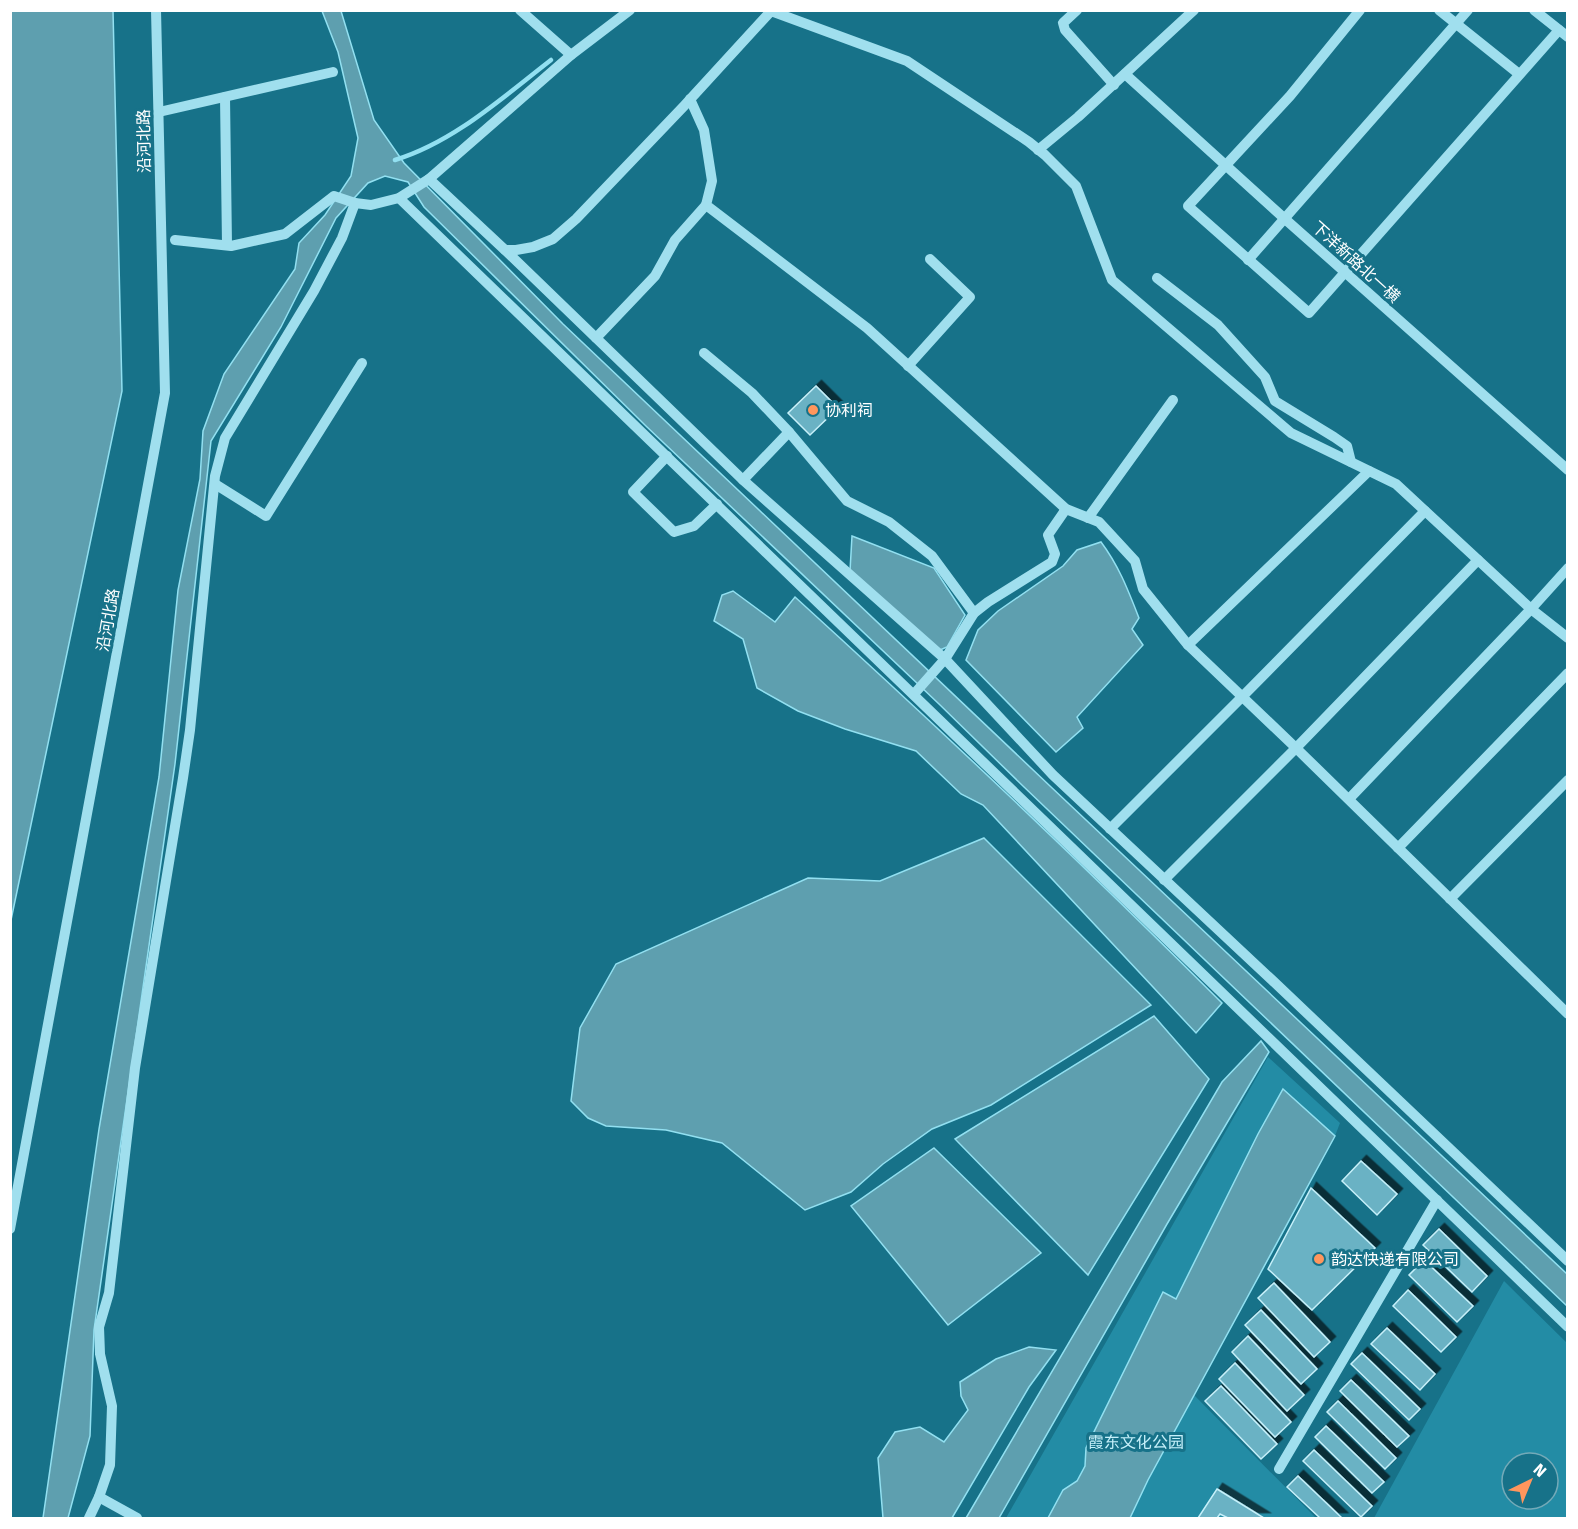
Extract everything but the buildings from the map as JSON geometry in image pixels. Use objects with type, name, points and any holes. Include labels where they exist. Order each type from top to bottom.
[{"type":"street","name":"沿河北路","points":[[10,1229],[165,393],[156,10]]},
{"type":"street","points":[[520,10],[572,55]]},
{"type":"street","points":[[175,240],[231,246],[285,234],[333,196],[355,204],[371,205],[399,198],[429,179],[572,55],[630,10]]},
{"type":"street","points":[[1077,10],[1063,24],[1065,30],[1114,85]]},
{"type":"street","points":[[1038,150],[1114,85],[1194,10]]},
{"type":"street","points":[[1360,10],[1290,96],[1188,206],[1309,313],[1519,74],[1563,33],[1534,10]]},
{"type":"street","points":[[1439,10],[1519,74]]},
{"type":"street","points":[[1248,260],[1468,10]]},
{"type":"street","points":[[505,250],[532,248],[553,239],[576,219],[771,11],[907,61],[1038,150],[1076,186],[1112,280],[1291,433],[1396,484],[1531,609],[1568,638]]},
{"type":"street","points":[[159,112],[333,72]]},
{"type":"street","name":"下洋新路北一横","points":[[1125,74],[1568,470]]},
{"type":"street","points":[[225,97],[227,245]]},
{"type":"street","points":[[596,338],[655,276],[675,240],[706,205],[712,181],[704,130],[690,99]]},
{"type":"street","points":[[429,179],[743,480],[945,659],[1053,776],[1568,1261]]},
{"type":"street","points":[[399,198],[1568,1327]]},
{"type":"street","points":[[89,1518],[110,1465],[112,1406],[100,1354],[99,1327],[109,1293],[135,1068],[190,730],[215,484],[225,438],[314,291],[342,238],[355,204]]},
{"type":"street","points":[[706,205],[867,328],[1066,509],[1099,522],[1135,561],[1143,589],[1188,645],[1296,747],[1568,1014]]},
{"type":"street","points":[[908,366],[970,297],[930,259]]},
{"type":"street","points":[[1157,278],[1218,325],[1265,376],[1275,401],[1347,446],[1351,462]]},
{"type":"street","points":[[704,353],[752,393],[789,432],[847,501],[889,522],[932,556],[974,613]]},
{"type":"street","points":[[215,484],[266,516],[362,363]]},
{"type":"street","points":[[1088,518],[1173,400]]},
{"type":"street","points":[[743,480],[789,432]]},
{"type":"street","points":[[667,456],[633,492],[674,532],[694,526],[717,504]]},
{"type":"street","points":[[1188,645],[1369,471]]},
{"type":"street","points":[[914,694],[945,659],[974,613],[1052,562],[1055,554],[1048,535],[1066,509]]},
{"type":"street","points":[[1110,829],[1425,511]]},
{"type":"street","points":[[1164,880],[1478,560]]},
{"type":"street","points":[[1349,799],[1568,568]]},
{"type":"street","points":[[1398,848],[1568,673]]},
{"type":"street","points":[[1450,899],[1568,780]]},
{"type":"street","points":[[1278,1469],[1437,1200]]},
{"type":"street","points":[[99,1497],[137,1518]]},
{"type":"green space","name":"霞东文化公园","points":[[1268,1057],[1340,1123],[1194,1395],[1316,1518],[1006,1518]]},
{"type":"green space","points":[[1504,1281],[1567,1343],[1567,1518],[1374,1518]]},
{"type":"shaded area","points":[[11,10],[113,11],[122,391],[11,920]]},
{"type":"shaded area","points":[[322,11],[341,11],[374,120],[404,163],[563,324],[1567,1274],[1567,1306],[647,427],[424,207],[408,182],[385,176],[368,183],[336,218],[281,327],[211,441],[175,764],[94,1330],[90,1436],[68,1518],[43,1518],[99,1129],[159,777],[178,590],[200,479],[203,431],[224,374],[295,269],[299,243],[325,215],[351,176],[358,138],[338,52]]},
{"type":"shaded area","points":[[852,536],[934,568],[965,615],[947,647],[940,650],[850,571]]},
{"type":"shaded area","points":[[1101,542],[1118,569],[1131,598],[1139,618],[1132,629],[1143,645],[1077,717],[1083,728],[1056,752],[966,660],[978,630],[998,611],[1063,566],[1077,550]]},
{"type":"shaded area","points":[[733,591],[775,622],[795,597],[1011,797],[1222,1003],[1196,1033],[983,805],[961,794],[916,751],[845,729],[798,711],[757,688],[743,639],[714,621],[722,595]]},
{"type":"shaded area","points":[[984,838],[1151,1005],[991,1105],[932,1129],[883,1164],[851,1192],[805,1210],[722,1143],[666,1130],[606,1126],[588,1118],[571,1101],[580,1028],[616,964],[808,878],[880,881]]},
{"type":"shaded area","points":[[1154,1016],[1209,1079],[1088,1275],[955,1139]]},
{"type":"shaded area","points":[[1261,1041],[1269,1052],[1167,1224],[999,1518],[966,1518],[1222,1082]]},
{"type":"shaded area","points":[[1283,1089],[1335,1136],[1148,1480],[1130,1518],[1048,1518],[1063,1490],[1077,1481],[1085,1466],[1086,1448],[1163,1292],[1176,1299],[1258,1134]]},
{"type":"shaded area","points":[[934,1148],[1041,1253],[948,1325],[851,1206]]},
{"type":"shaded area","points":[[1029,1347],[1056,1350],[1029,1387],[952,1518],[883,1518],[878,1458],[895,1432],[920,1427],[944,1442],[968,1410],[961,1396],[960,1382],[996,1359]]},
{"type":"waterway","points":[[395,160],[417,152],[458,130],[551,60]]},
{"type":"place","name":"协利祠","points":[[813,410]]},
{"type":"place","name":"韵达快递有限公司","points":[[1319,1259]]}]
